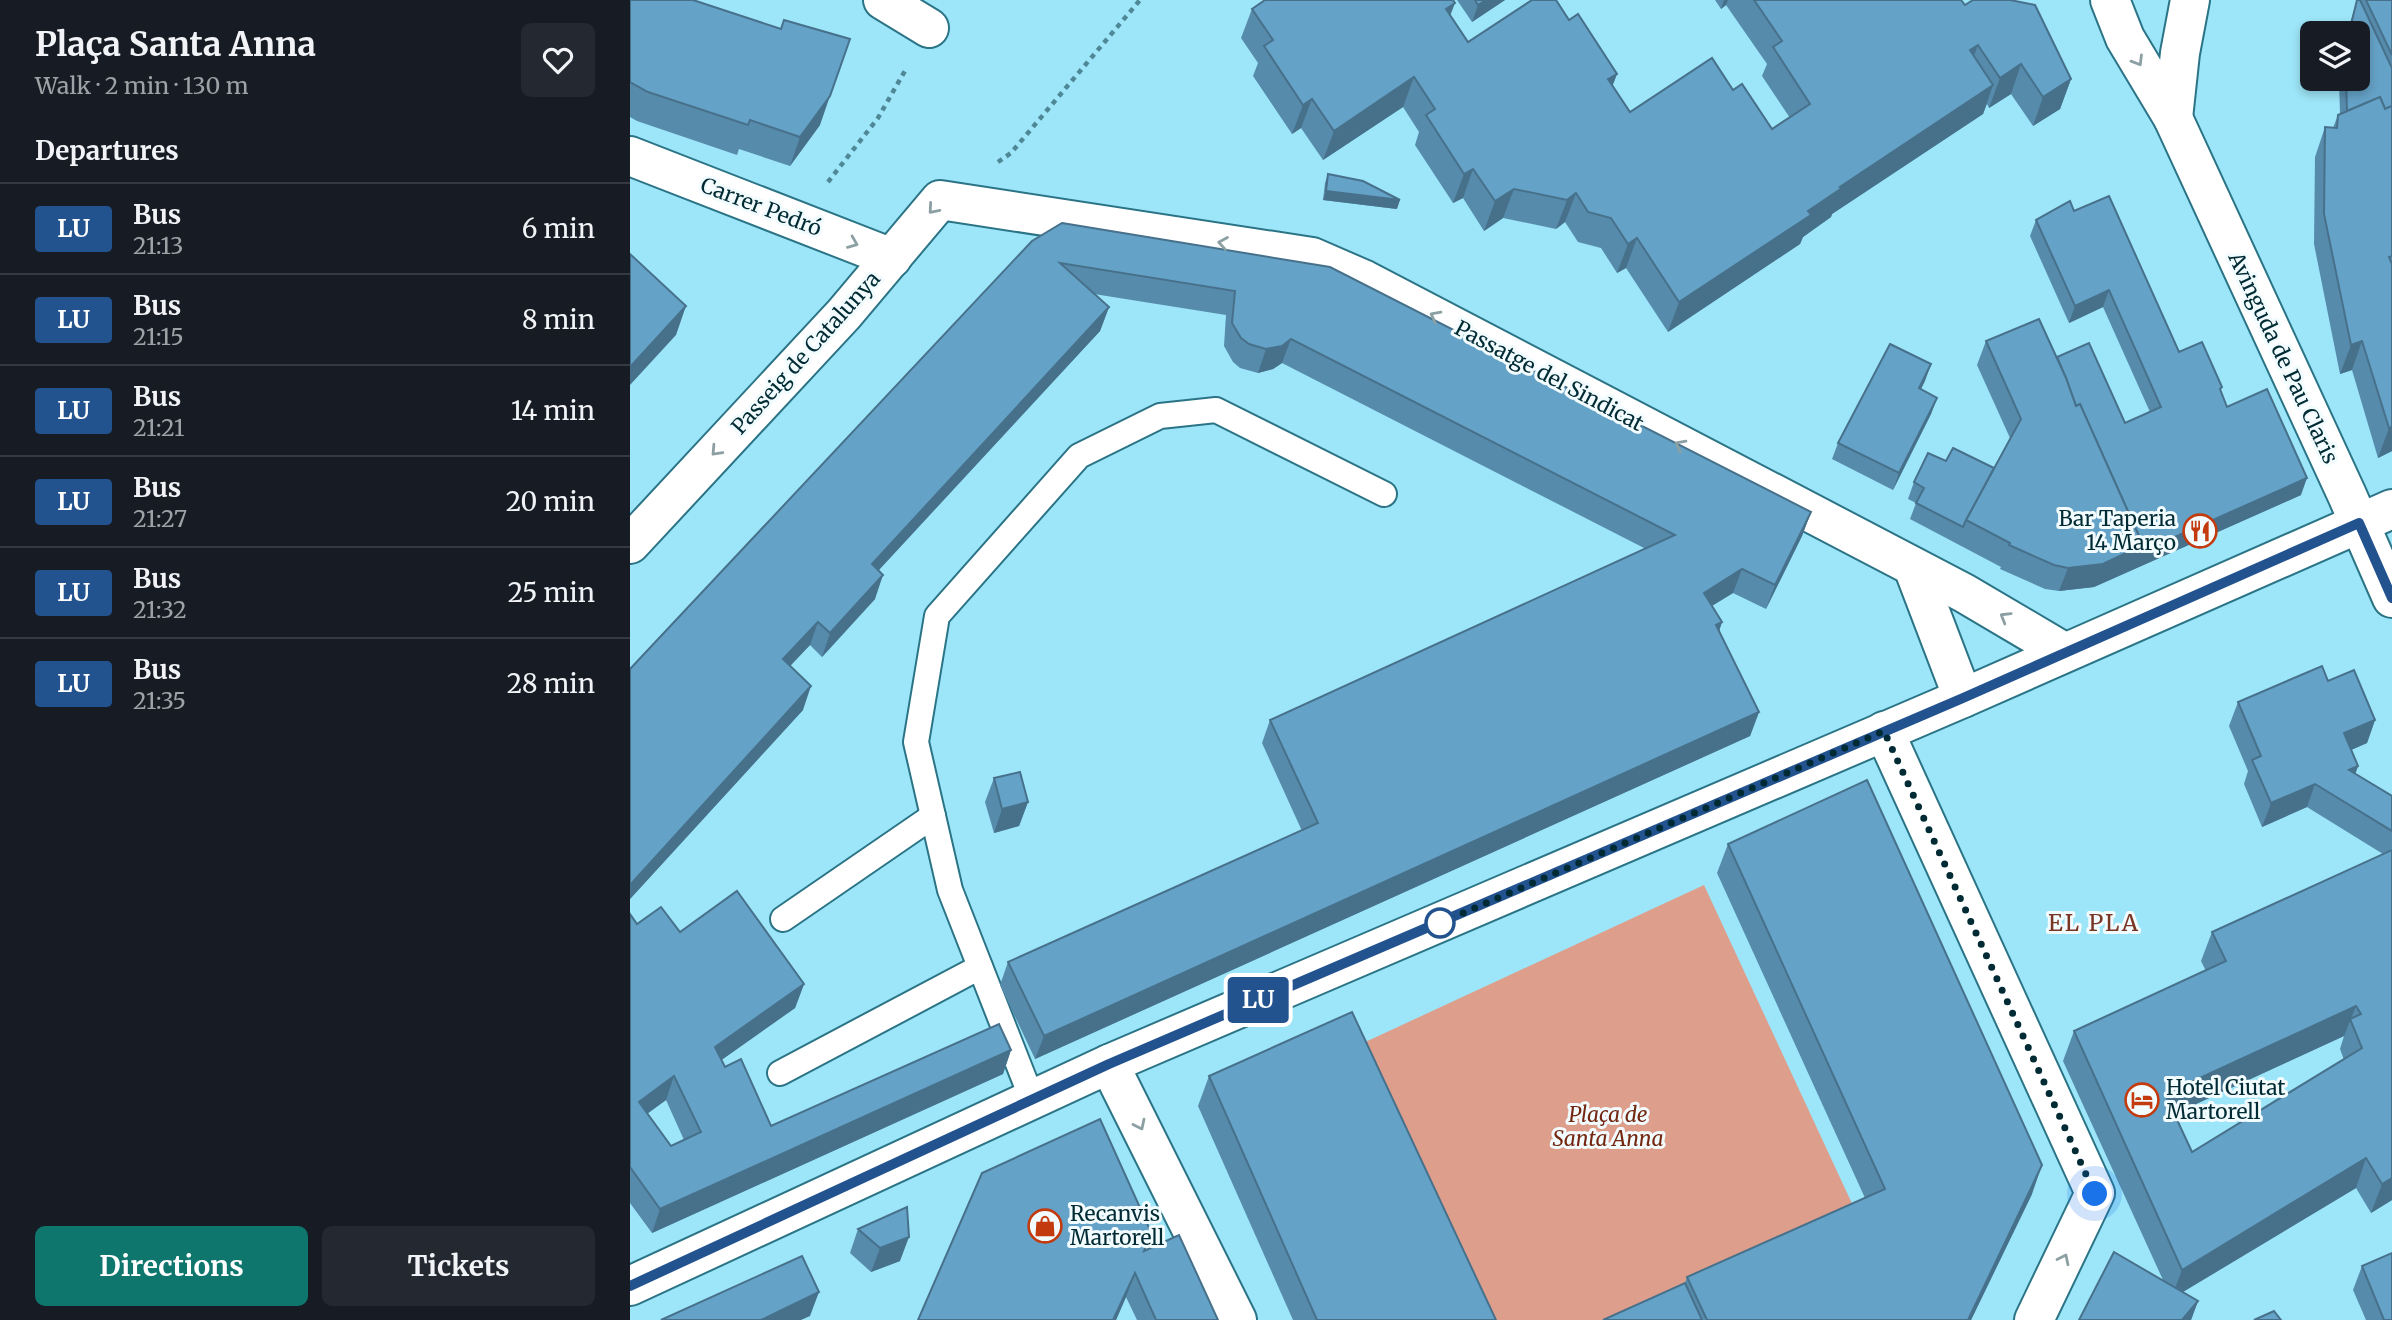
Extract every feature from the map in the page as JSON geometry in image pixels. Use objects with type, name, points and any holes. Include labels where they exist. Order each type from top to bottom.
[{"type":"street","points":[[883,0],[929,28]]},
{"type":"street","name":"Avinguda de Pau Claris","points":[[2110,0],[2125,38],[2173,118],[2376,516],[2392,598]]},
{"type":"street","points":[[2173,118],[2180,53],[2190,0]]},
{"type":"street","name":"Carrer Pedró","points":[[630,156],[892,258]]},
{"type":"street","name":"Passatge del Sindicat","points":[[940,200],[996,206],[1312,257],[1365,280],[1964,593],[2064,652]]},
{"type":"street","name":"Passeig de Catalunya","points":[[630,544],[844,314],[940,200]]},
{"type":"street","points":[[630,1286],[1109,1064],[1963,698],[2376,516]]},
{"type":"street","points":[[1913,567],[1963,698]]},
{"type":"street","points":[[1884,731],[2095,1194],[2034,1320]]},
{"type":"street","points":[[1109,1064],[1237,1320]]},
{"type":"lane","points":[[1032,1098],[950,890],[916,742],[937,616],[1079,456],[1160,416],[1216,410],[1384,494]]},
{"type":"lane","points":[[783,919],[933,817]]},
{"type":"lane","points":[[780,1073],[980,967]]},
{"type":"path","points":[[940,200],[1011,153],[1140,0]]},
{"type":"path","points":[[798,221],[878,118],[929,28]]},
{"type":"green space","name":"Plaça de Santa Anna","points":[[1704,885],[1855,1210],[1618,1320],[1490,1320],[1361,1044]]},
{"type":"building","points":[[630,0],[693,0],[781,29],[784,20],[850,39],[830,96],[800,137],[750,120],[748,125],[648,92],[630,82]]},
{"type":"building","points":[[1265,0],[1453,0],[1455,3],[1446,9],[1468,42],[1532,0],[1556,0],[1569,20],[1578,14],[1617,74],[1608,79],[1630,112],[1712,58],[1733,90],[1742,84],[1772,129],[1810,104],[1773,47],[1782,41],[1754,0],[1961,0],[1965,5],[1973,0],[2010,0],[2035,5],[2071,79],[2043,97],[2021,64],[2000,78],[1978,45],[1970,50],[1993,85],[1840,187],[1842,188],[1808,211],[1811,215],[1679,302],[1637,238],[1628,244],[1611,218],[1588,212],[1576,193],[1567,200],[1514,189],[1495,201],[1473,169],[1464,174],[1426,115],[1435,109],[1414,77],[1334,131],[1312,99],[1303,105],[1264,46],[1273,40],[1252,9]]},
{"type":"building","points":[[2357,0],[2360,0],[2370,21],[2352,21]]},
{"type":"building","points":[[2366,0],[2392,0],[2392,55]]},
{"type":"building","points":[[2370,21],[2392,68],[2392,106],[2385,109],[2380,97],[2347,111],[2346,91],[2370,91]]},
{"type":"building","points":[[2380,97],[2385,109],[2392,106],[2392,256],[2389,257],[2392,264],[2392,427],[2389,428],[2362,341],[2351,345],[2324,214],[2325,127],[2337,128],[2338,115]]},
{"type":"building","points":[[1328,174],[1363,181],[1400,200],[1326,191]]},
{"type":"building","points":[[2109,196],[2179,352],[2202,342],[2222,387],[2220,389],[2227,407],[2267,389],[2307,478],[2141,552],[2143,545],[2080,404],[2076,406],[2057,357],[2089,343],[2125,423],[2161,407],[2109,290],[2075,306],[2036,220],[2070,201],[2074,211]]},
{"type":"building","points":[[1062,223],[1330,267],[1811,512],[1775,585],[1742,569],[1704,593],[1722,622],[1716,625],[1759,712],[1044,1036],[1008,962],[1318,823],[1270,720],[1675,535],[1291,339],[1282,346],[1266,349],[1249,344],[1241,338],[1232,323],[1235,291],[1060,263],[1109,307],[872,564],[883,575],[830,633],[818,622],[783,659],[811,686],[630,885],[630,669],[1032,241]]},
{"type":"building","points":[[630,254],[686,306],[630,367]]},
{"type":"building","points":[[2039,319],[2076,406],[2080,404],[2143,545],[2103,564],[2068,568],[2054,565],[2009,545],[2010,543],[1966,520],[2021,419],[1986,341]]},
{"type":"building","points":[[1890,344],[1931,364],[1919,388],[1937,398],[1899,473],[1838,443]]},
{"type":"building","points":[[1953,448],[1994,468],[1963,527],[1916,503],[1924,488],[1914,482],[1928,453],[1946,461]]},
{"type":"building","points":[[2322,666],[2328,681],[2354,670],[2375,720],[2344,733],[2358,766],[2349,770],[2392,796],[2392,831],[2315,784],[2271,803],[2252,760],[2261,756],[2238,702]]},
{"type":"building","points":[[1020,772],[1028,802],[1002,809],[994,778]]},
{"type":"building","points":[[1867,780],[2042,1165],[1968,1320],[1707,1320],[1687,1277],[1885,1189],[1728,844]]},
{"type":"building","name":"Hotel Ciutat Martorell","points":[[2392,850],[2392,1178],[2382,1184],[2366,1158],[2182,1270],[2074,1031],[2226,961],[2212,932]],"holes":[[[2356,1006],[2361,1014],[2350,1019],[2362,1048],[2192,1152],[2165,1094]]]},
{"type":"building","points":[[737,891],[804,984],[715,1047],[725,1067],[741,1059],[771,1126],[999,1024],[1011,1050],[660,1209],[630,1167],[630,914],[637,924],[661,907],[680,932]],"holes":[[[674,1076],[701,1132],[671,1146],[639,1102]]]},
{"type":"building","points":[[1352,1012],[1496,1320],[1317,1320],[1209,1076]]},
{"type":"building","name":"Recanvis Martorell","points":[[1100,1119],[1151,1232],[1144,1251],[1179,1235],[1218,1320],[1156,1320],[1135,1273],[1113,1320],[918,1320],[982,1173]]},
{"type":"building","points":[[907,1207],[909,1237],[880,1248],[858,1229]]},
{"type":"building","points":[[2114,1252],[2198,1301],[2182,1320],[2079,1320]]},
{"type":"building","points":[[2392,1253],[2392,1320],[2384,1320],[2362,1266]]},
{"type":"building","points":[[802,1256],[819,1292],[761,1320],[661,1320]]},
{"type":"building","points":[[1685,1283],[1702,1320],[1603,1320]]},
{"type":"building","points":[[2274,1311],[2281,1320],[2254,1320]]},
{"type":"bus line","name":"LU","points":[[630,1286],[1109,1064],[1963,698],[2359,523],[2392,598]]},
{"type":"place","name":"Bar Taperia 14 Março","points":[[2200,531]]},
{"type":"place","name":"Hotel Ciutat Martorell","points":[[2142,1100]]},
{"type":"place","name":"Recanvis Martorell","points":[[1045,1226]]},
{"type":"district","name":"EL PLA","points":[[2094,923]]},
{"type":"route","points":[[1440,923],[1884,731],[2095,1194]]}]
